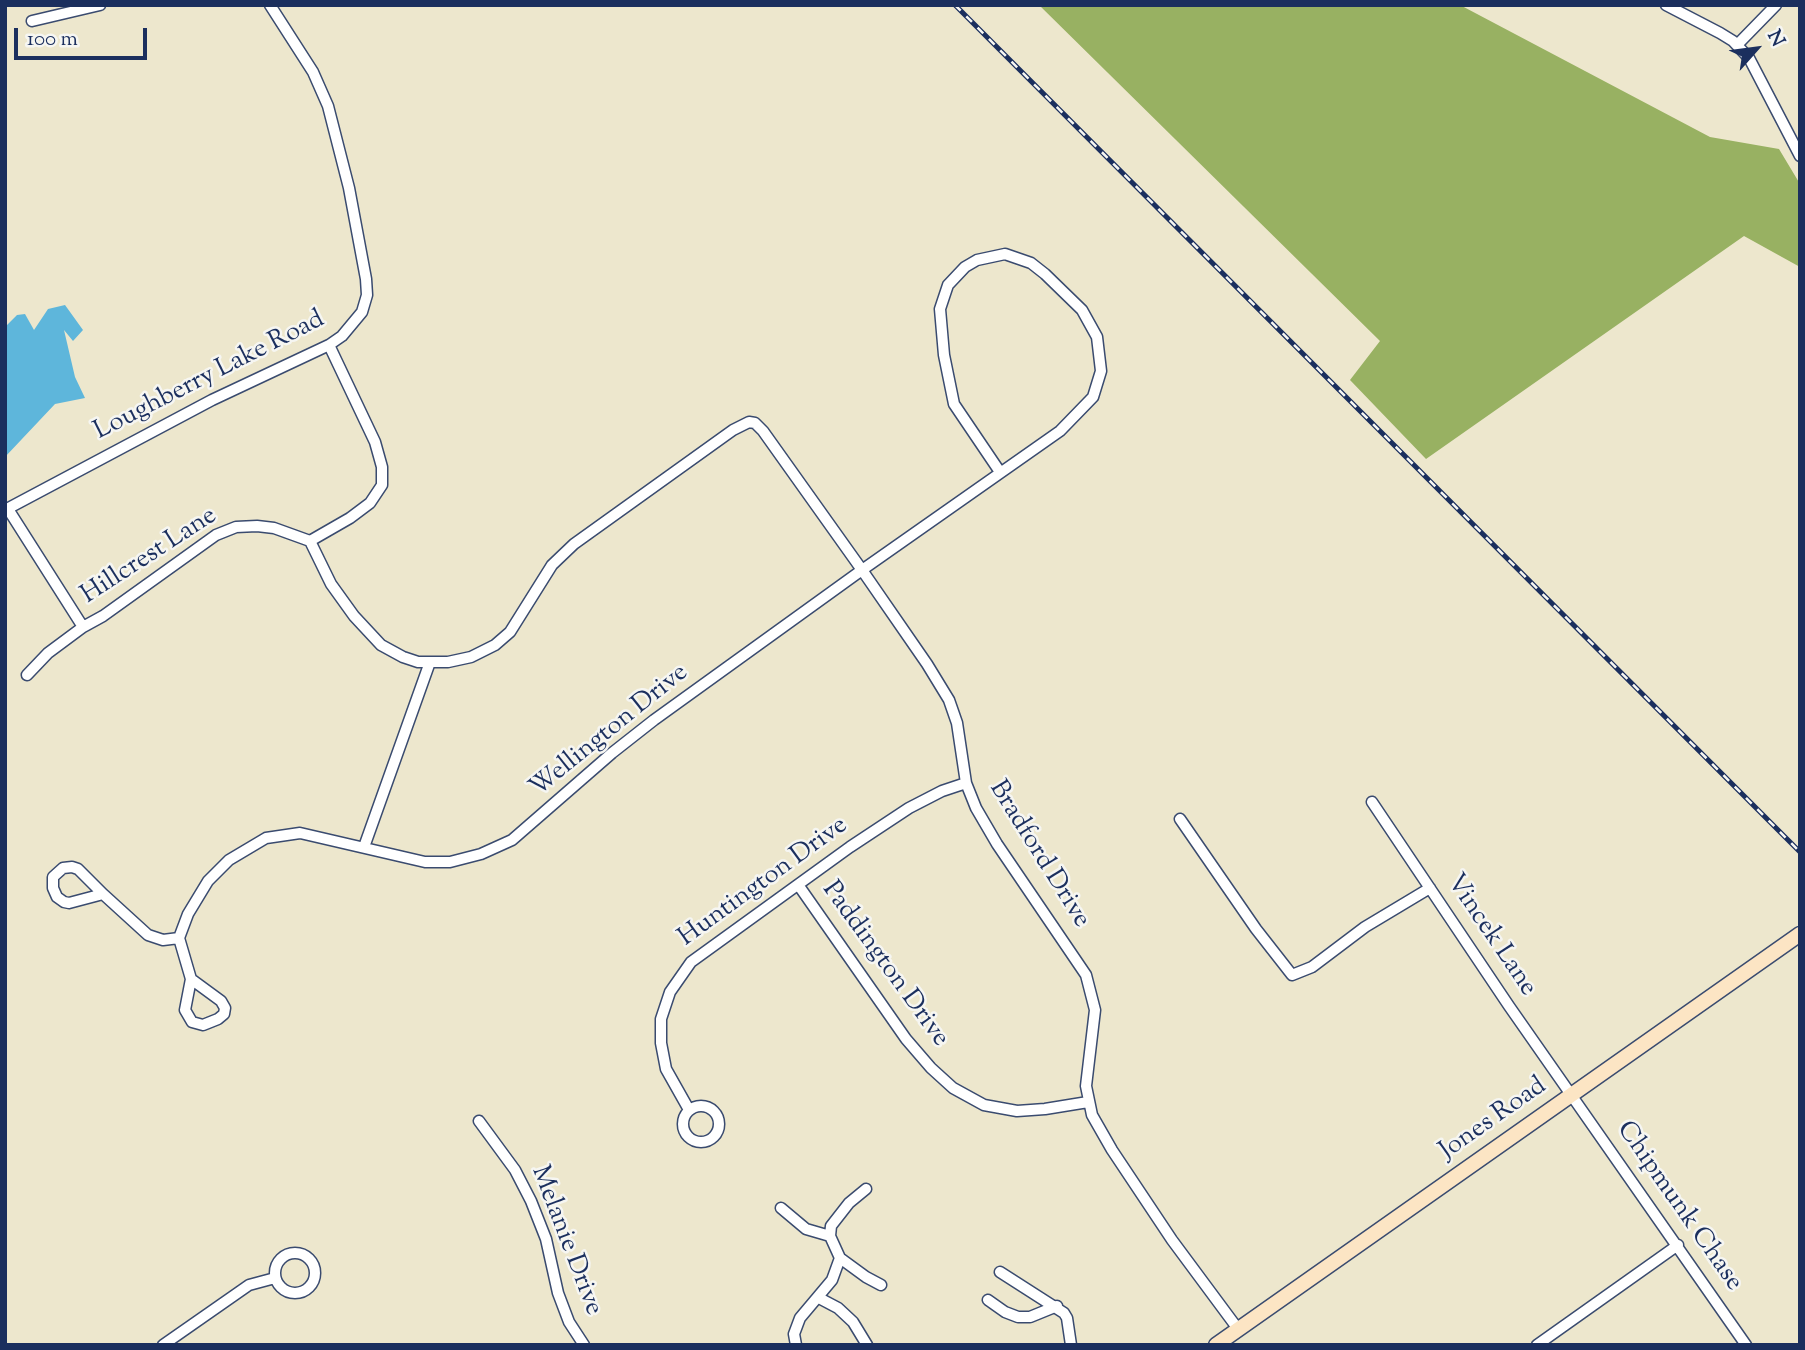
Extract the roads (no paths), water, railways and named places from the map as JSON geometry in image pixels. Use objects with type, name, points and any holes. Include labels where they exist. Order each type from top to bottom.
[{"type":"street","points":[[32,21],[100,5]]},
{"type":"street","name":"Loughberry Lake Road","points":[[6,510],[212,400],[329,345],[342,336],[362,312],[367,295],[366,279],[349,188],[326,98],[313,72],[270,5]]},
{"type":"street","points":[[1666,5],[1720,33],[1749,58],[1800,156]]},
{"type":"street","points":[[1737,45],[1776,5]]},
{"type":"street","points":[[1005,254],[1031,263],[1082,310],[1097,337],[1101,371],[1093,397],[1083,409],[1060,431],[1000,472],[954,404],[944,355],[940,309],[948,285],[965,267],[985,257],[1005,254]]},
{"type":"street","points":[[329,345],[375,442],[382,467],[382,485],[370,503],[310,541],[331,584],[369,633],[382,645],[403,657],[418,662],[430,662],[364,847]]},
{"type":"street","name":"Bradford Drive","points":[[430,662],[448,662],[471,657],[495,645],[517,623],[559,557],[733,430],[749,422],[755,423],[764,431],[862,570],[949,700],[957,723],[966,783],[976,808],[997,844],[1086,975],[1095,1010],[1086,1086],[1088,1102],[1099,1130],[1172,1240],[1238,1329]]},
{"type":"street","name":"Wellington Drive","points":[[179,938],[188,914],[208,881],[229,860],[267,838],[300,833],[425,862],[450,862],[481,855],[512,840],[654,720],[1000,472]]},
{"type":"street","points":[[6,510],[83,627]]},
{"type":"street","name":"Hillcrest Lane","points":[[27,676],[48,653],[216,535],[236,527],[257,526],[274,528],[310,541]]},
{"type":"street","name":"Huntington Drive","points":[[688,1108],[670,1078],[662,1057],[661,1019],[670,992],[691,962],[800,886],[850,847],[909,808],[942,791],[966,783]]},
{"type":"street","name":"Vincek Lane","points":[[1372,802],[1509,1006],[1573,1095]]},
{"type":"street","points":[[1180,818],[1256,929],[1292,975],[1312,967],[1365,927],[1430,888]]},
{"type":"street","points":[[103,894],[64,902],[57,897],[53,888],[53,877],[63,868],[78,869],[148,935],[163,940],[179,938],[191,979],[185,1010],[192,1021],[203,1025],[218,1019],[225,1007],[221,1001],[191,979]]},
{"type":"street","name":"Paddington Drive","points":[[800,886],[906,1039],[953,1088],[984,1105],[1017,1111],[1088,1102]]},
{"type":"street","name":"Jones Road","points":[[1216,1345],[1800,934]]},
{"type":"street","name":"Chipmunk Chase","points":[[1573,1095],[1746,1345]]},
{"type":"street","name":"Melanie Drive","points":[[479,1121],[515,1170],[531,1201],[546,1239],[558,1293],[569,1322],[584,1345]]},
{"type":"street","points":[[866,1189],[849,1203],[831,1226],[830,1237],[840,1258],[866,1278],[881,1285]]},
{"type":"street","points":[[781,1208],[806,1228],[830,1237]]},
{"type":"street","points":[[1537,1345],[1678,1245]]},
{"type":"street","points":[[796,1345],[794,1334],[800,1318],[837,1273],[840,1258]]},
{"type":"street","points":[[1000,1272],[1057,1306],[1067,1318],[1072,1345]]},
{"type":"street","points":[[170,1343],[248,1286],[275,1278]]},
{"type":"street","points":[[819,1298],[838,1308],[853,1322],[867,1345]]},
{"type":"street","points":[[988,1300],[1018,1317],[1030,1317],[1057,1306]]},
{"type":"water","points":[[65,305],[83,330],[73,341],[64,330],[75,377],[85,398],[55,404],[5,457],[5,327],[17,315],[25,314],[34,330],[48,309]]},
{"type":"railway","points":[[955,5],[1800,852]]}]
